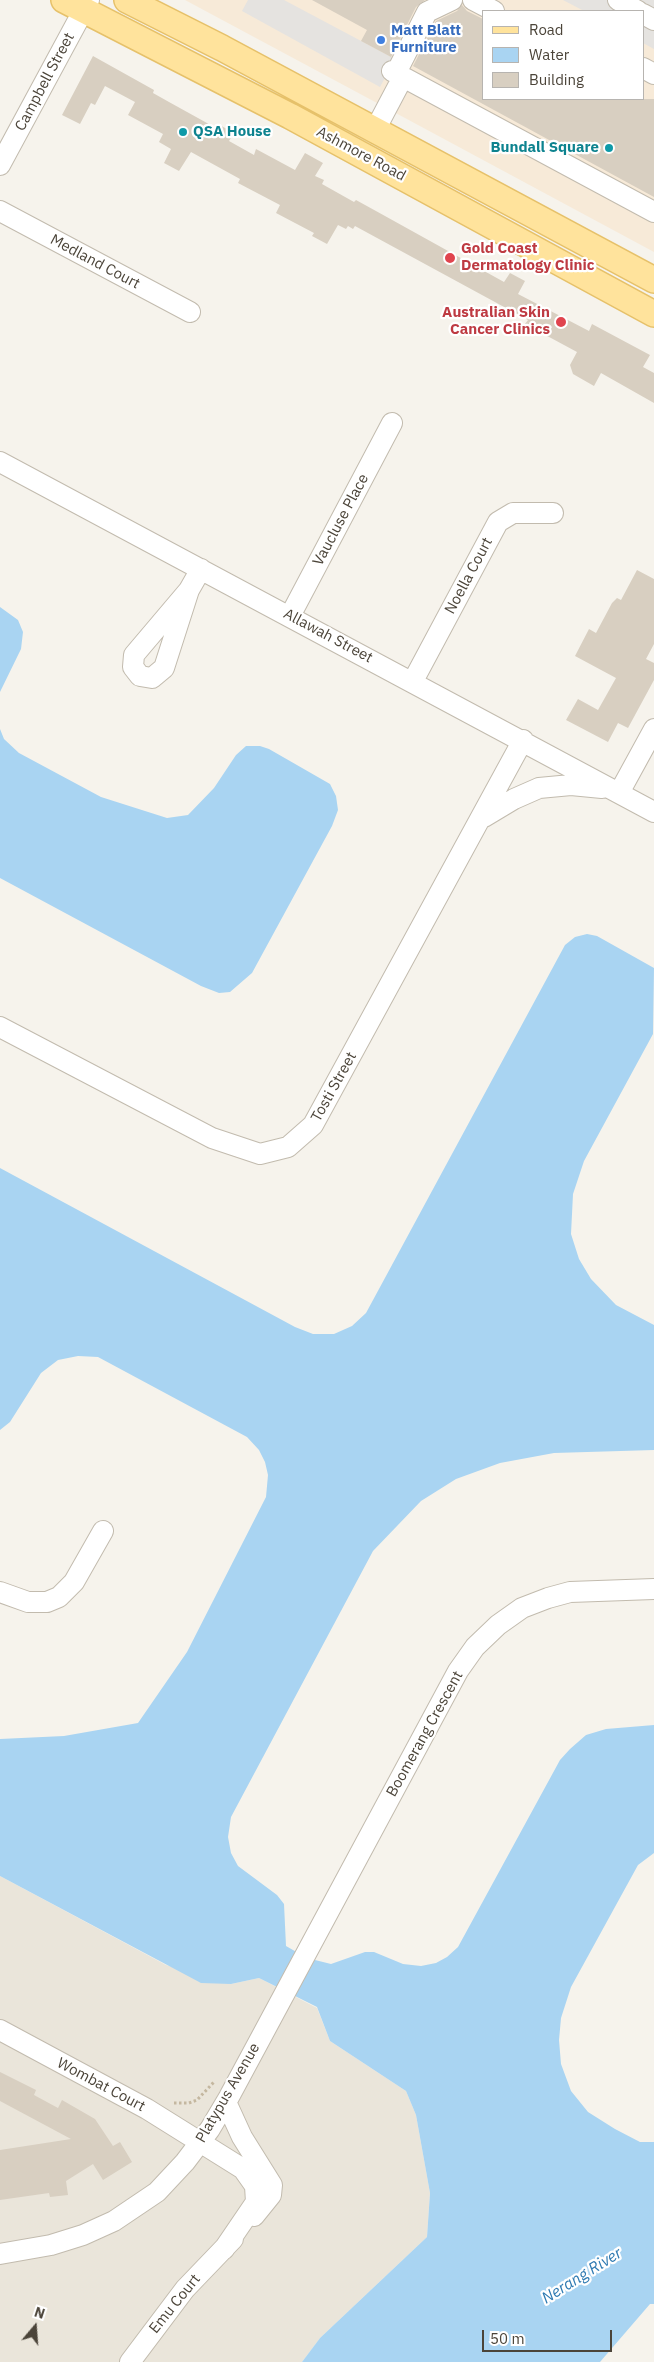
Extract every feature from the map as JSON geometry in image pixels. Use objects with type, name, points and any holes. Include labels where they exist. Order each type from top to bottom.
[{"type":"main road","name":"Ashmore Road","points":[[127,0],[222,48],[654,280]]},
{"type":"main road","name":"Ashmore Road","points":[[79,3],[654,314]]},
{"type":"street","points":[[375,130],[396,73],[427,12],[452,0]]},
{"type":"street","points":[[473,0],[492,10]]},
{"type":"street","points":[[618,0],[636,10]]},
{"type":"street","name":"Campbell Street","points":[[0,165],[79,3]]},
{"type":"street","points":[[396,73],[654,212]]},
{"type":"street","name":"Medland Court","points":[[0,211],[190,312]]},
{"type":"street","name":"Vaucluse Place","points":[[290,616],[392,423]]},
{"type":"street","name":"Allawah Street","points":[[0,462],[413,681],[654,812]]},
{"type":"street","name":"Noella Court","points":[[413,681],[498,522],[513,512],[553,513]]},
{"type":"street","points":[[189,590],[201,568]]},
{"type":"street","points":[[481,819],[514,799],[539,788],[571,785],[615,791],[654,729]]},
{"type":"street","name":"Tosti Street","points":[[0,1027],[212,1138],[260,1154],[288,1147],[313,1125],[523,740]]},
{"type":"street","points":[[0,1592],[28,1602],[47,1602],[59,1597],[74,1582],[103,1530]]},
{"type":"street","name":"Boomerang Crescent","points":[[284,1994],[458,1671],[475,1647],[498,1624],[522,1608],[548,1598],[570,1592],[654,1589]]},
{"type":"street","name":"Platypus Avenue","points":[[0,2254],[51,2245],[83,2236],[114,2221],[157,2192],[200,2143],[226,2102],[284,1994]]},
{"type":"street","name":"Wombat Court","points":[[0,2030],[147,2109],[200,2143]]},
{"type":"street","name":"Emu Court","points":[[130,2362],[170,2308],[256,2215],[269,2198],[273,2188],[271,2181],[242,2137],[226,2102]]},
{"type":"street","name":"Emu Court","points":[[200,2143],[243,2169],[256,2190],[256,2202],[224,2249]]},
{"type":"path","points":[[171,2102],[180,2104],[197,2100],[217,2078]]},
{"type":"shaded area","points":[[185,0],[654,0],[654,252]]},
{"type":"shaded area","points":[[248,0],[284,0],[395,59],[380,87],[242,11]]},
{"type":"shaded area","points":[[563,0],[654,0],[654,49],[644,44],[644,10],[582,10]]},
{"type":"shaded area","points":[[0,1876],[166,1965],[231,1984],[259,1978],[317,2008],[330,2041],[406,2091],[416,2115],[430,2193],[427,2237],[320,2338],[302,2362],[0,2362]]},
{"type":"water","points":[[0,607],[18,620],[23,632],[21,649],[0,692]]},
{"type":"water","points":[[0,729],[4,739],[19,753],[101,797],[167,818],[188,815],[214,788],[236,755],[246,746],[260,746],[269,749],[330,784],[336,796],[338,810],[332,826],[252,973],[230,992],[219,993],[201,986],[0,878]]},
{"type":"water","name":"Nerang River","points":[[587,934],[597,936],[654,968],[653,1034],[584,1161],[573,1194],[571,1234],[579,1259],[591,1279],[616,1305],[654,1325],[654,1450],[554,1453],[500,1463],[456,1479],[421,1501],[373,1551],[231,1817],[228,1837],[231,1853],[238,1866],[277,1895],[284,1904],[286,1946],[307,1958],[331,1964],[365,1952],[374,1952],[403,1964],[421,1966],[436,1963],[447,1957],[458,1947],[560,1760],[570,1749],[586,1735],[606,1729],[654,1725],[654,1853],[638,1865],[571,1987],[561,2018],[559,2040],[561,2064],[571,2091],[588,2112],[640,2142],[654,2142],[654,2304],[650,2304],[600,2362],[302,2362],[320,2338],[427,2237],[430,2193],[416,2115],[406,2091],[330,2041],[317,2007],[259,1978],[231,1984],[201,1983],[0,1876],[0,1739],[64,1736],[138,1723],[187,1652],[266,1497],[268,1475],[265,1462],[259,1450],[247,1437],[98,1357],[78,1356],[58,1360],[41,1373],[10,1422],[0,1430],[0,1168],[295,1327],[313,1334],[334,1334],[352,1326],[366,1313],[565,945],[575,937]]},
{"type":"building","points":[[312,0],[425,0],[416,7],[391,57],[361,41],[367,30]]},
{"type":"building","name":"Bundall Square","points":[[462,5],[467,11],[482,18],[482,100],[654,99],[654,197],[413,66],[436,21],[457,11]]},
{"type":"building","points":[[93,56],[154,90],[153,93],[216,128],[218,124],[234,133],[229,141],[254,155],[256,149],[295,170],[305,153],[323,163],[315,176],[324,180],[322,184],[354,202],[356,200],[504,282],[510,273],[525,281],[518,294],[589,331],[592,324],[650,355],[643,367],[654,373],[654,403],[601,373],[594,386],[573,374],[570,365],[577,352],[525,324],[528,320],[355,226],[353,229],[348,226],[346,229],[338,225],[327,244],[312,236],[314,233],[276,213],[280,205],[238,183],[240,179],[191,152],[179,171],[164,163],[171,149],[159,142],[163,134],[128,115],[135,102],[105,86],[95,105],[91,103],[80,124],[62,115]]},
{"type":"building","points":[[637,570],[654,579],[654,644],[646,659],[654,663],[654,680],[628,728],[618,723],[608,742],[566,720],[578,699],[598,710],[616,678],[575,656],[589,629],[596,633],[612,603],[617,598],[621,600]]},
{"type":"building","points":[[0,2072],[36,2090],[34,2095],[58,2108],[62,2100],[95,2119],[113,2146],[120,2142],[132,2162],[103,2180],[93,2164],[66,2181],[68,2195],[50,2197],[49,2193],[0,2200],[0,2150],[71,2139],[0,2101]]},
{"type":"place","name":"Matt Blatt Furniture","points":[[381,40]]},
{"type":"place","name":"QSA House","points":[[183,132]]},
{"type":"place","name":"Bundall Square","points":[[609,148]]},
{"type":"place","name":"Gold Coast Dermatology Clinic","points":[[450,258]]},
{"type":"place","name":"Australian Skin Cancer Clinics","points":[[561,322]]}]
